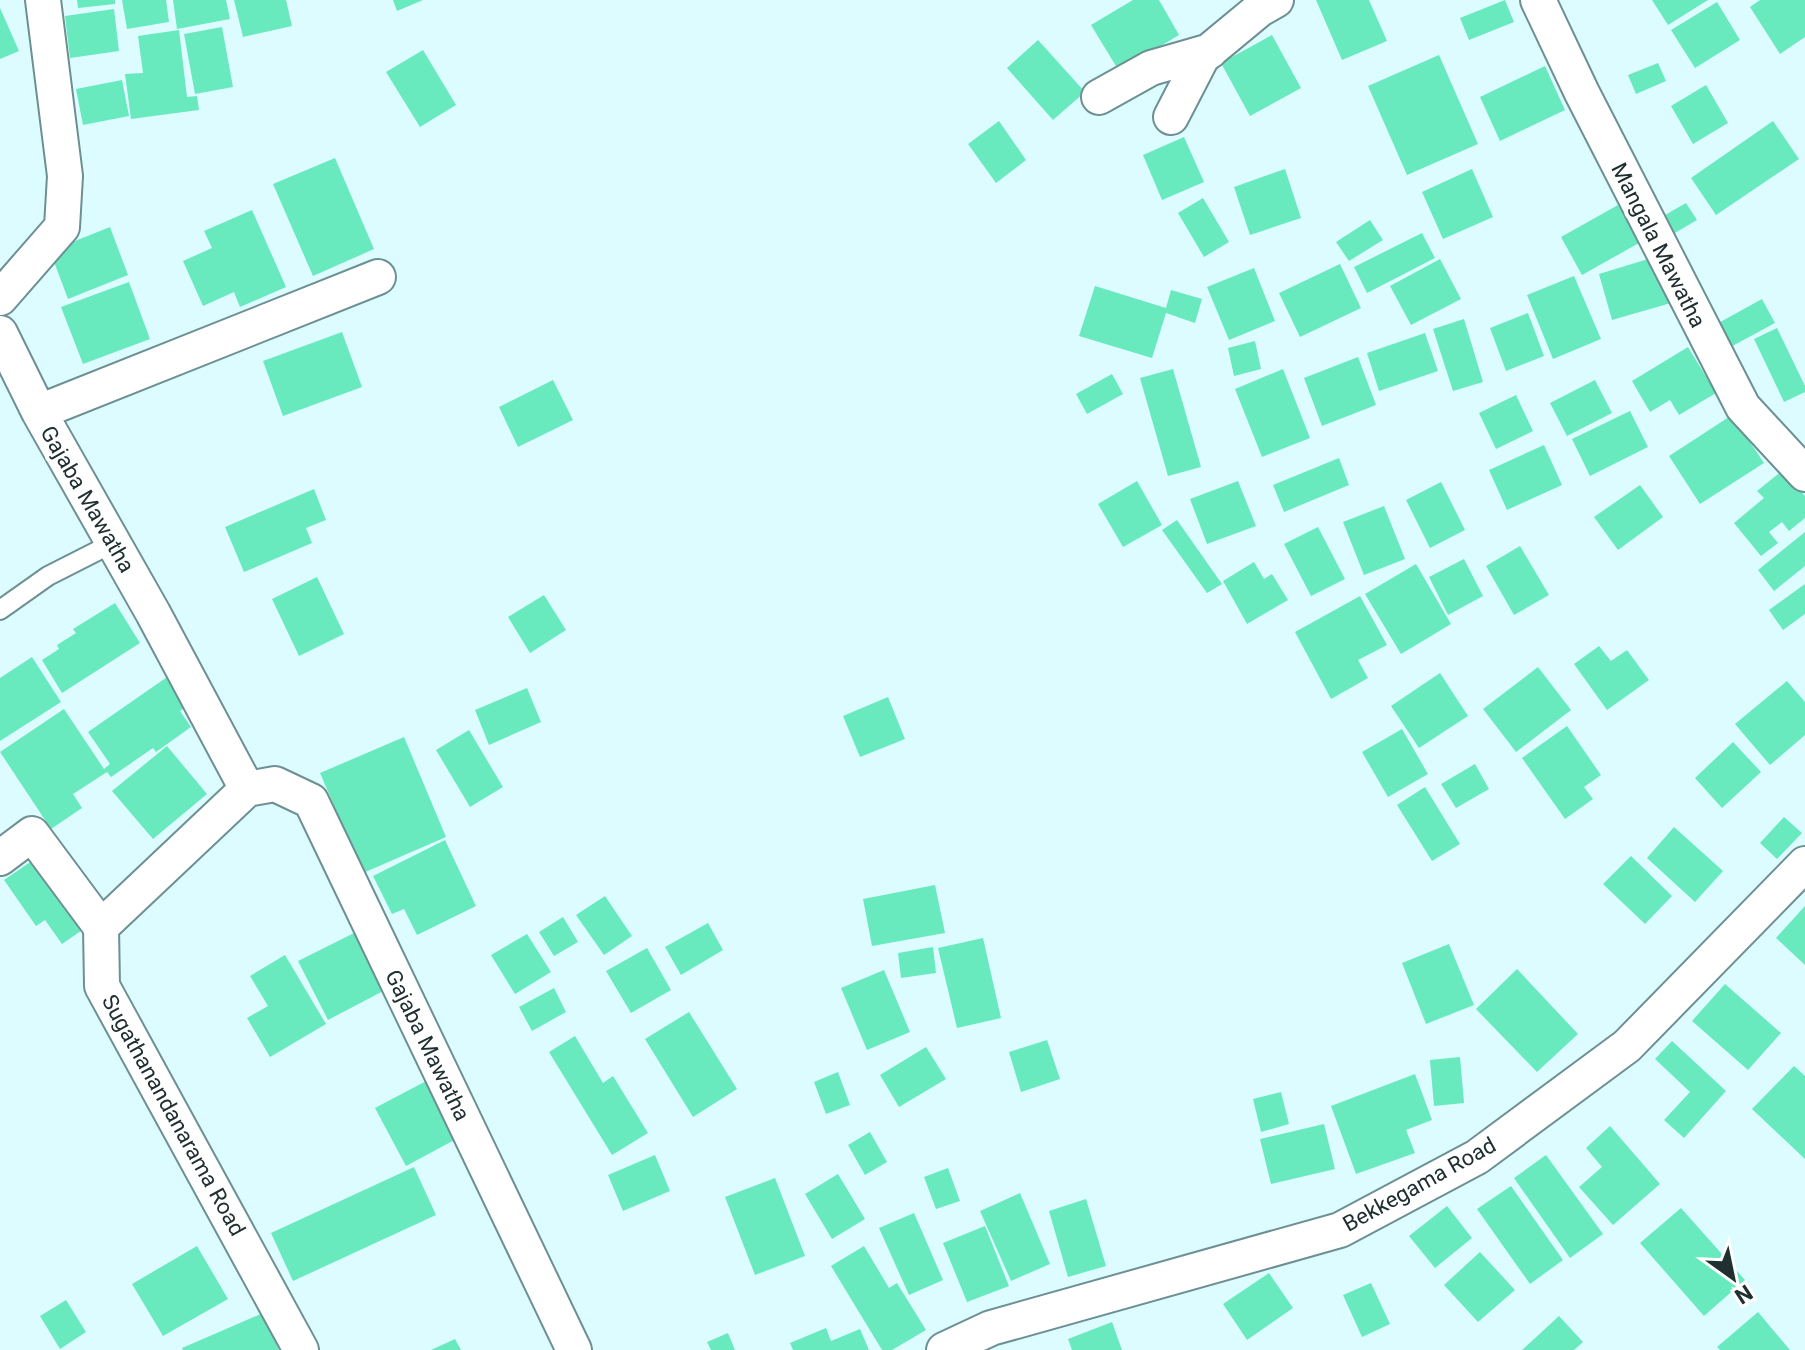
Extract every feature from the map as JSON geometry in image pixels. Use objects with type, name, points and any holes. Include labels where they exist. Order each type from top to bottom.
[{"type":"street","points":[[0,298],[62,227],[65,176],[43,0]]},
{"type":"street","points":[[1171,117],[1202,57],[1260,9],[1276,0]]},
{"type":"street","name":"Mangala Mawatha","points":[[1538,0],[1595,120],[1735,394],[1760,428],[1805,474]]},
{"type":"street","points":[[1099,97],[1151,68],[1210,51]]},
{"type":"street","points":[[39,412],[378,277]]},
{"type":"street","name":"Gajaba Mawatha","points":[[0,333],[39,412],[247,789],[275,784],[311,801],[574,1350]]},
{"type":"street","points":[[0,858],[32,834],[101,927],[247,789]]},
{"type":"street","name":"Bekkegama Road","points":[[944,1350],[991,1328],[1340,1230],[1477,1157],[1627,1046],[1805,864]]},
{"type":"street","name":"Sugathanandanarama Road","points":[[101,927],[102,986],[301,1350]]},
{"type":"lane","points":[[0,610],[48,576],[113,543]]},
{"type":"building","points":[[77,0],[115,0],[115,4],[78,8]]},
{"type":"building","points":[[122,0],[166,0],[169,22],[127,29]]},
{"type":"building","points":[[173,0],[226,0],[230,19],[177,29]]},
{"type":"building","points":[[234,0],[286,0],[292,26],[243,37]]},
{"type":"building","points":[[393,0],[423,0],[397,11]]},
{"type":"building","points":[[1133,0],[1159,0],[1179,35],[1119,71],[1091,25]]},
{"type":"building","points":[[1316,0],[1369,0],[1387,41],[1342,60]]},
{"type":"building","points":[[1505,0],[1514,22],[1469,40],[1460,18]]},
{"type":"building","points":[[1652,0],[1708,0],[1668,25]]},
{"type":"building","points":[[1760,0],[1805,0],[1805,37],[1780,54],[1750,7]]},
{"type":"building","points":[[1717,2],[1740,40],[1695,68],[1671,30]]},
{"type":"building","points":[[0,8],[19,51],[0,59]]},
{"type":"building","points":[[114,9],[119,51],[70,58],[65,16]]},
{"type":"building","points":[[222,27],[233,87],[195,94],[184,34]]},
{"type":"building","points":[[179,30],[187,97],[197,96],[199,110],[131,119],[125,74],[143,73],[138,36]]},
{"type":"building","points":[[1272,35],[1301,88],[1250,116],[1221,63]]},
{"type":"building","points":[[1038,40],[1085,92],[1053,120],[1007,68]]},
{"type":"building","points":[[423,50],[456,105],[420,127],[386,72]]},
{"type":"building","points":[[1439,55],[1478,144],[1407,175],[1368,86]]},
{"type":"building","points":[[1658,63],[1666,81],[1636,94],[1628,75]]},
{"type":"building","points":[[1545,66],[1565,110],[1500,141],[1480,97]]},
{"type":"building","points":[[122,80],[129,116],[83,125],[76,89]]},
{"type":"building","points":[[1706,85],[1728,123],[1693,144],[1671,106]]},
{"type":"building","points":[[999,121],[1026,160],[996,183],[968,144]]},
{"type":"building","points":[[1773,121],[1799,159],[1716,215],[1691,178]]},
{"type":"building","points":[[1184,137],[1204,182],[1162,200],[1143,155]]},
{"type":"building","points":[[335,158],[374,249],[313,276],[273,184]]},
{"type":"building","points":[[1285,169],[1301,218],[1250,235],[1234,187]]},
{"type":"building","points":[[1472,169],[1493,217],[1443,239],[1422,192]]},
{"type":"building","points":[[1203,198],[1229,242],[1204,257],[1178,213]]},
{"type":"building","points":[[1686,203],[1697,220],[1668,237],[1658,219]]},
{"type":"building","points":[[1618,205],[1639,243],[1582,275],[1561,237]]},
{"type":"building","points":[[252,210],[286,287],[240,307],[234,292],[203,306],[183,261],[212,248],[204,231]]},
{"type":"building","points":[[1370,220],[1383,240],[1349,261],[1336,242]]},
{"type":"building","points":[[110,227],[128,275],[68,299],[50,251]]},
{"type":"building","points":[[1422,233],[1435,258],[1367,293],[1354,267]]},
{"type":"building","points":[[1658,256],[1671,303],[1612,320],[1599,274]]},
{"type":"building","points":[[1440,259],[1461,299],[1411,325],[1390,286]]},
{"type":"building","points":[[1340,264],[1361,308],[1300,337],[1279,293]]},
{"type":"building","points":[[1254,268],[1275,321],[1229,340],[1207,287]]},
{"type":"building","points":[[1574,276],[1601,339],[1553,359],[1527,295]]},
{"type":"building","points":[[129,282],[150,339],[83,364],[61,307]]},
{"type":"building","points":[[1095,286],[1166,308],[1171,290],[1202,299],[1195,323],[1166,313],[1152,358],[1079,336]]},
{"type":"building","points":[[1762,299],[1775,323],[1725,350],[1713,326]]},
{"type":"building","points":[[1528,313],[1544,356],[1506,371],[1490,328]]},
{"type":"building","points":[[1464,319],[1483,382],[1453,391],[1433,329]]},
{"type":"building","points":[[1777,328],[1805,386],[1805,392],[1784,402],[1754,339]]},
{"type":"building","points":[[342,332],[362,387],[283,416],[263,361]]},
{"type":"building","points":[[1425,333],[1438,371],[1379,391],[1367,353]]},
{"type":"building","points":[[1255,341],[1261,369],[1234,376],[1228,348]]},
{"type":"building","points":[[1688,347],[1716,393],[1679,415],[1670,400],[1650,412],[1632,381]]},
{"type":"building","points":[[1358,357],[1376,405],[1322,426],[1304,378]]},
{"type":"building","points":[[1173,369],[1201,467],[1168,476],[1140,378]]},
{"type":"building","points":[[1283,369],[1310,438],[1262,457],[1235,389]]},
{"type":"building","points":[[1112,374],[1123,394],[1087,414],[1076,394]]},
{"type":"building","points":[[553,380],[573,420],[518,447],[499,407]]},
{"type":"building","points":[[1595,380],[1612,413],[1567,436],[1550,403]]},
{"type":"building","points":[[1516,395],[1533,431],[1496,449],[1479,413]]},
{"type":"building","points":[[1630,411],[1648,447],[1590,476],[1572,439]]},
{"type":"building","points":[[1732,415],[1764,463],[1700,504],[1669,456]]},
{"type":"building","points":[[1544,445],[1562,485],[1507,510],[1489,470]]},
{"type":"building","points":[[1339,458],[1349,485],[1284,512],[1273,485]]},
{"type":"building","points":[[1783,470],[1805,496],[1805,518],[1789,531],[1782,522],[1769,532],[1778,543],[1761,556],[1734,523],[1764,498],[1757,491]]},
{"type":"building","points":[[1137,481],[1162,525],[1123,547],[1098,504]]},
{"type":"building","points":[[1238,481],[1256,526],[1207,544],[1190,499]]},
{"type":"building","points":[[1441,482],[1465,530],[1430,548],[1406,500]]},
{"type":"building","points":[[1640,485],[1663,517],[1618,550],[1594,517]]},
{"type":"building","points":[[314,489],[326,520],[306,528],[312,543],[244,572],[225,527]]},
{"type":"building","points":[[1384,506],[1405,559],[1364,575],[1343,522]]},
{"type":"building","points":[[1177,520],[1222,584],[1207,593],[1162,530]]},
{"type":"building","points":[[1318,527],[1345,579],[1311,596],[1284,544]]},
{"type":"building","points":[[1805,532],[1805,566],[1774,591],[1758,570]]},
{"type":"building","points":[[1520,546],[1549,595],[1514,615],[1486,566]]},
{"type":"building","points":[[1464,559],[1483,596],[1448,615],[1429,577]]},
{"type":"building","points":[[1254,562],[1264,579],[1272,574],[1288,600],[1247,624],[1223,581]]},
{"type":"building","points":[[1416,564],[1451,624],[1401,654],[1365,594]]},
{"type":"building","points":[[317,577],[344,634],[299,656],[272,599]]},
{"type":"building","points":[[1805,584],[1805,614],[1783,630],[1769,610]]},
{"type":"building","points":[[544,595],[566,630],[530,653],[508,617]]},
{"type":"building","points":[[1360,596],[1387,645],[1358,660],[1368,678],[1331,699],[1295,632]]},
{"type":"building","points":[[115,603],[140,643],[62,693],[42,660],[59,649],[57,645],[76,633],[73,629]]},
{"type":"building","points":[[1599,646],[1611,661],[1627,650],[1649,680],[1607,710],[1574,664]]},
{"type":"building","points":[[32,657],[61,702],[0,741],[0,678]]},
{"type":"building","points":[[1538,667],[1571,710],[1516,752],[1483,709]]},
{"type":"building","points":[[1440,673],[1468,716],[1419,748],[1391,706]]},
{"type":"building","points":[[170,675],[190,704],[180,711],[191,727],[156,752],[153,748],[111,777],[107,772],[73,794],[82,808],[51,829],[0,752],[64,709],[104,769],[110,764],[88,732]]},
{"type":"building","points":[[1787,681],[1805,702],[1805,735],[1770,765],[1735,724]]},
{"type":"building","points":[[527,688],[541,722],[489,745],[475,710]]},
{"type":"building","points":[[888,697],[905,739],[860,757],[843,716]]},
{"type":"building","points":[[1567,726],[1601,775],[1584,787],[1593,799],[1565,819],[1522,758]]},
{"type":"building","points":[[1402,729],[1428,774],[1388,797],[1362,752]]},
{"type":"building","points":[[469,730],[503,787],[470,807],[436,750]]},
{"type":"building","points":[[404,737],[446,837],[363,873],[320,773]]},
{"type":"building","points":[[1733,742],[1761,772],[1722,808],[1695,778]]},
{"type":"building","points":[[167,746],[207,794],[153,839],[112,791]]},
{"type":"building","points":[[1475,764],[1489,789],[1456,808],[1441,784]]},
{"type":"building","points":[[1425,787],[1460,844],[1432,861],[1397,805]]},
{"type":"building","points":[[1784,817],[1802,833],[1777,859],[1760,843]]},
{"type":"building","points":[[1674,827],[1723,871],[1695,902],[1647,858]]},
{"type":"building","points":[[445,840],[476,906],[417,935],[404,909],[392,914],[373,876]]},
{"type":"building","points":[[39,856],[88,926],[62,944],[45,920],[36,926],[4,880]]},
{"type":"building","points":[[1631,856],[1672,896],[1645,924],[1603,884]]},
{"type":"building","points":[[935,885],[945,933],[872,946],[863,899]]},
{"type":"building","points":[[605,896],[632,936],[604,955],[576,915]]},
{"type":"building","points":[[1805,906],[1805,965],[1776,938]]},
{"type":"building","points":[[563,917],[578,942],[554,956],[539,932]]},
{"type":"building","points":[[708,923],[723,950],[681,975],[665,947]]},
{"type":"building","points":[[366,927],[387,989],[328,1020],[298,961]]},
{"type":"building","points":[[527,934],[551,972],[515,994],[491,955]]},
{"type":"building","points":[[983,938],[1001,1018],[957,1028],[938,948]]},
{"type":"building","points":[[1449,944],[1474,1005],[1426,1024],[1402,963]]},
{"type":"building","points":[[933,947],[936,973],[901,978],[898,953]]},
{"type":"building","points":[[647,948],[671,990],[631,1013],[606,971]]},
{"type":"building","points":[[285,955],[326,1024],[270,1057],[247,1018],[268,1006],[250,976]]},
{"type":"building","points":[[1517,969],[1578,1034],[1537,1072],[1476,1009]]},
{"type":"building","points":[[884,970],[910,1032],[867,1050],[841,988]]},
{"type":"building","points":[[1725,984],[1781,1033],[1748,1070],[1692,1021]]},
{"type":"building","points":[[554,988],[566,1012],[532,1031],[519,1007]]},
{"type":"building","points":[[689,1012],[737,1089],[693,1117],[645,1039]]},
{"type":"building","points":[[575,1036],[603,1083],[613,1076],[648,1133],[612,1155],[549,1052]]},
{"type":"building","points":[[1047,1040],[1060,1079],[1021,1092],[1009,1052]]},
{"type":"building","points":[[1672,1041],[1726,1091],[1684,1138],[1664,1120],[1690,1092],[1655,1059]]},
{"type":"building","points":[[926,1047],[946,1079],[899,1107],[880,1075]]},
{"type":"building","points":[[1460,1057],[1464,1103],[1434,1106],[1430,1060]]},
{"type":"building","points":[[1794,1066],[1805,1076],[1805,1159],[1752,1109]]},
{"type":"building","points":[[838,1072],[850,1105],[826,1114],[814,1082]]},
{"type":"building","points":[[1415,1074],[1432,1120],[1406,1130],[1415,1153],[1356,1174],[1331,1106]]},
{"type":"building","points":[[430,1079],[460,1137],[406,1166],[375,1108]]},
{"type":"building","points":[[1281,1092],[1289,1124],[1261,1132],[1253,1099]]},
{"type":"building","points":[[1324,1124],[1335,1169],[1271,1184],[1260,1139]]},
{"type":"building","points":[[1610,1126],[1660,1184],[1613,1225],[1579,1187],[1602,1167],[1586,1148]]},
{"type":"building","points":[[870,1132],[887,1162],[865,1175],[848,1145]]},
{"type":"building","points":[[655,1155],[670,1191],[623,1211],[608,1175]]},
{"type":"building","points":[[1546,1155],[1603,1234],[1570,1258],[1514,1178]]},
{"type":"building","points":[[414,1167],[436,1215],[293,1281],[271,1233]]},
{"type":"building","points":[[948,1168],[960,1201],[936,1209],[924,1177]]},
{"type":"building","points":[[838,1174],[865,1219],[832,1239],[805,1194]]},
{"type":"building","points":[[775,1178],[805,1256],[755,1275],[725,1197]]},
{"type":"building","points":[[1511,1186],[1563,1260],[1530,1284],[1477,1209]]},
{"type":"building","points":[[1020,1193],[1050,1264],[1011,1281],[980,1211]]},
{"type":"building","points":[[1086,1199],[1106,1266],[1068,1277],[1049,1211]]},
{"type":"building","points":[[1447,1206],[1472,1238],[1435,1268],[1409,1236]]},
{"type":"building","points":[[1681,1208],[1745,1280],[1704,1316],[1640,1243]]},
{"type":"building","points":[[914,1213],[943,1280],[909,1295],[879,1228]]},
{"type":"building","points":[[985,1226],[1009,1286],[967,1302],[943,1243]]},
{"type":"building","points":[[197,1246],[228,1299],[163,1336],[132,1284]]},
{"type":"building","points":[[864,1246],[889,1288],[897,1283],[926,1330],[892,1350],[882,1350],[831,1266]]},
{"type":"building","points":[[1480,1252],[1515,1290],[1478,1322],[1444,1285]]},
{"type":"building","points":[[1269,1273],[1293,1308],[1247,1340],[1223,1304]]},
{"type":"building","points":[[1371,1283],[1390,1324],[1362,1337],[1343,1295]]},
{"type":"building","points":[[66,1300],[86,1332],[60,1349],[40,1316]]},
{"type":"building","points":[[1758,1312],[1790,1350],[1720,1350],[1717,1347]]},
{"type":"building","points":[[263,1313],[279,1350],[182,1348]]},
{"type":"building","points":[[1559,1316],[1583,1342],[1574,1350],[1522,1350]]},
{"type":"building","points":[[1112,1322],[1122,1350],[1072,1350],[1068,1339]]},
{"type":"building","points":[[826,1328],[831,1341],[860,1329],[869,1350],[793,1350],[790,1343]]},
{"type":"building","points":[[728,1333],[735,1350],[711,1350],[707,1342]]},
{"type":"building","points":[[455,1339],[461,1350],[431,1350]]}]
